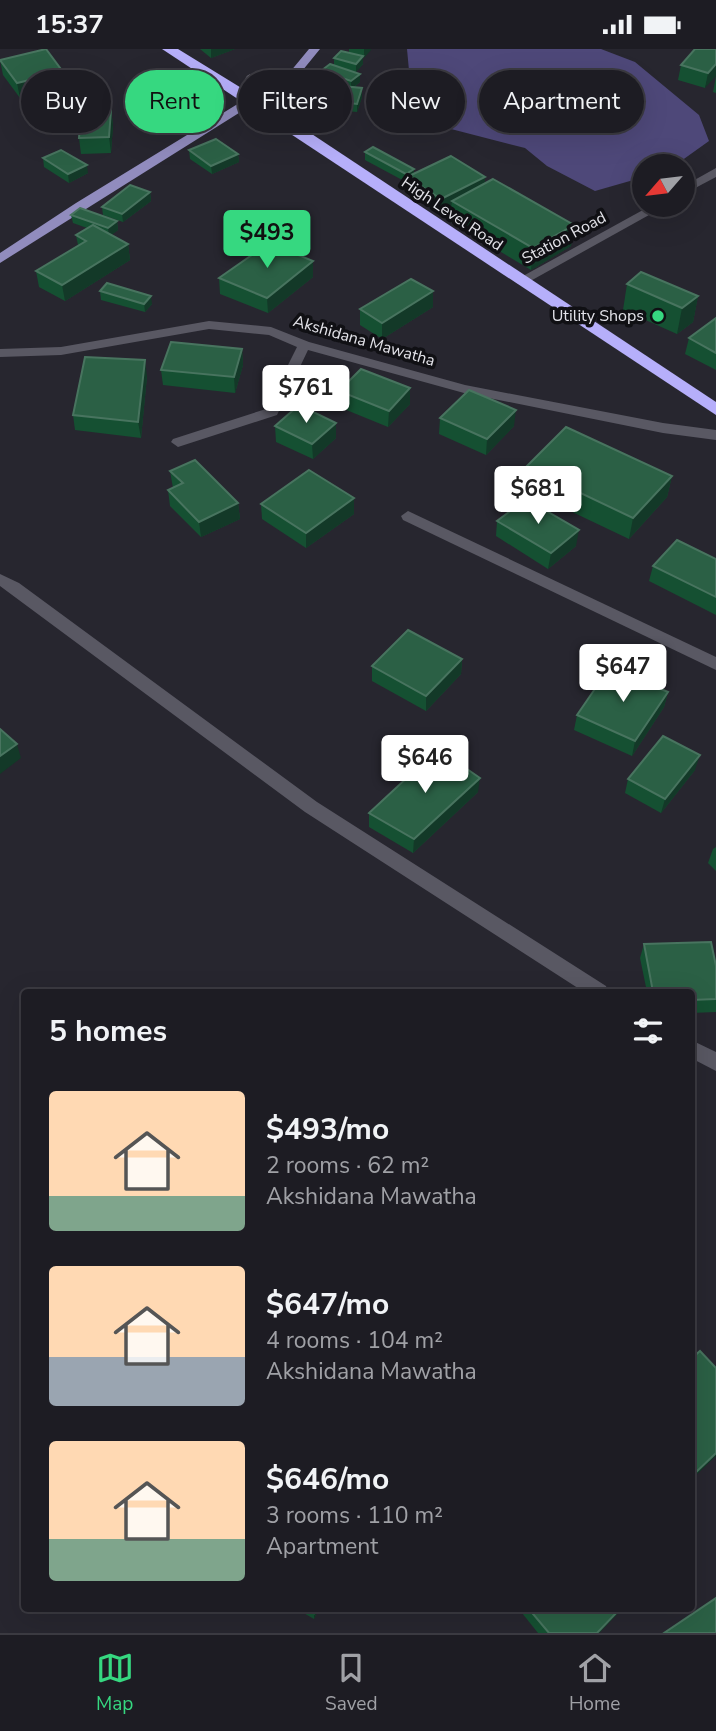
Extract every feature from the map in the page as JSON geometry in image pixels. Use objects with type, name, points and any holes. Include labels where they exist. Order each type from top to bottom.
[{"type":"highway","name":"High Level Road","points":[[169,49],[238,92]]},
{"type":"highway","name":"High Level Road","points":[[300,133],[716,410]]},
{"type":"main road","points":[[297,70],[315,49]]},
{"type":"main road","points":[[0,259],[238,108]]},
{"type":"street","points":[[695,184],[716,172]]},
{"type":"street","name":"Station Road","points":[[520,281],[639,217]]},
{"type":"street","name":"Akshidana Mawatha","points":[[0,353],[61,351],[209,325],[271,331],[304,345],[464,389],[663,428],[716,435]]},
{"type":"street","points":[[177,442],[272,412],[304,345]]},
{"type":"street","points":[[408,516],[716,663]]},
{"type":"street","points":[[0,579],[311,807],[594,989]]},
{"type":"street","points":[[695,1050],[716,1062]]},
{"type":"shaded area","points":[[407,49],[601,49],[635,62],[699,115],[709,141],[691,154],[632,154],[632,180],[595,191],[547,166],[525,148],[465,133],[465,70],[409,70]]},
{"type":"building","points":[[46,49],[62,70],[21,70],[21,82],[17,83],[0,60]]},
{"type":"building","points":[[695,49],[716,49],[716,64],[708,73],[681,65]]},
{"type":"building","points":[[341,51],[363,56],[356,64],[334,58]]},
{"type":"building","points":[[330,64],[348,70],[322,70]]},
{"type":"building","points":[[352,71],[360,74],[352,80]]},
{"type":"building","points":[[352,87],[362,88],[357,104],[352,103]]},
{"type":"building","points":[[79,133],[109,133],[109,137],[79,138]]},
{"type":"building","points":[[216,139],[238,154],[211,166],[189,150]]},
{"type":"building","points":[[373,147],[414,169],[406,174],[365,152]]},
{"type":"building","points":[[61,150],[87,165],[68,174],[43,158]]},
{"type":"building","points":[[451,156],[485,177],[441,199],[407,177]]},
{"type":"building","points":[[493,179],[574,225],[533,248],[452,201]]},
{"type":"building","points":[[130,185],[150,192],[122,214],[102,207]]},
{"type":"building","points":[[80,208],[117,221],[108,228],[71,215]]},
{"type":"building","points":[[93,225],[128,244],[62,285],[36,271],[86,241],[76,235]]},
{"type":"building","points":[[269,243],[313,261],[267,298],[219,278]]},
{"type":"building","points":[[641,272],[698,296],[682,308],[627,284]]},
{"type":"building","points":[[411,279],[433,291],[382,323],[360,309]]},
{"type":"building","points":[[107,283],[151,296],[144,304],[100,291]]},
{"type":"building","points":[[716,318],[716,353],[689,338]]},
{"type":"building","points":[[171,342],[242,349],[234,377],[161,370]]},
{"type":"building","points":[[85,357],[145,360],[138,422],[73,415]]},
{"type":"building","points":[[361,369],[410,388],[389,411],[339,391]]},
{"type":"building","points":[[469,390],[516,410],[487,439],[440,418]]},
{"type":"building","points":[[299,405],[336,423],[312,444],[275,426]]},
{"type":"building","points":[[566,427],[672,476],[633,518],[526,467]]},
{"type":"building","points":[[195,460],[238,503],[199,522],[168,490],[183,483],[170,471]]},
{"type":"building","points":[[309,470],[354,498],[306,533],[261,504]]},
{"type":"building","points":[[526,499],[579,530],[551,553],[497,521]]},
{"type":"building","points":[[677,540],[716,559],[716,597],[653,566]]},
{"type":"building","points":[[408,630],[462,659],[426,696],[372,666]]},
{"type":"building","points":[[610,667],[668,692],[635,741],[577,715]]},
{"type":"building","points":[[0,729],[17,744],[0,756]]},
{"type":"building","points":[[663,736],[700,755],[665,799],[628,779]]},
{"type":"building","points":[[438,749],[480,778],[414,839],[369,813]]},
{"type":"building","points":[[711,942],[716,966],[716,999],[695,1000],[695,989],[652,989],[644,944]]},
{"type":"building","points":[[700,1351],[716,1368],[716,1453],[695,1473],[695,1355]]},
{"type":"building","points":[[716,1598],[716,1633],[664,1633]]},
{"type":"building","points":[[531,1612],[617,1612],[597,1633],[549,1633]]},
{"type":"place","name":"Utility Shops","points":[[658,316]]}]
